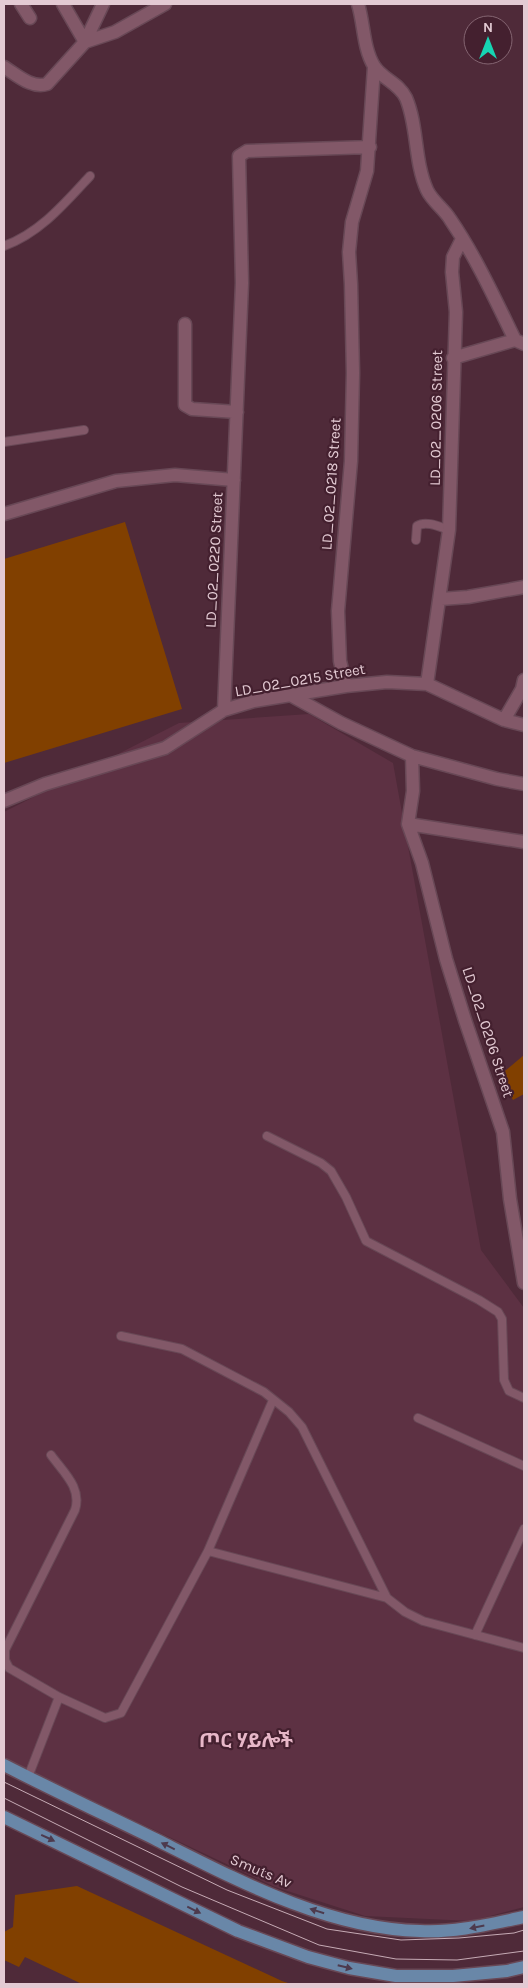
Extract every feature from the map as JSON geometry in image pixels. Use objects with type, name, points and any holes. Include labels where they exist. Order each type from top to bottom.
[{"type":"main road","name":"Smuts Av","points":[[4,1765],[242,1882],[313,1910],[362,1925],[420,1932],[468,1929],[524,1917]]},
{"type":"main road","points":[[5,1821],[238,1931],[308,1957],[348,1968],[396,1976],[453,1976],[507,1971],[524,1966]]},
{"type":"street","points":[[21,4],[30,18]]},
{"type":"street","points":[[63,4],[85,42]]},
{"type":"street","points":[[4,67],[33,84],[41,86],[52,80],[85,42],[103,4]]},
{"type":"street","points":[[85,42],[115,32],[165,4]]},
{"type":"street","points":[[358,4],[370,58],[374,67],[382,76],[398,86],[406,97],[421,175],[428,192],[450,219],[520,342],[453,358]]},
{"type":"street","name":"LD_02_0218 Street","points":[[346,686],[340,661],[338,611],[351,461],[353,373],[351,284],[348,252],[352,222],[367,170],[374,67]]},
{"type":"street","name":"LD_02_0220 Street","points":[[224,710],[242,283],[239,160],[241,154],[247,150],[370,147]]},
{"type":"street","name":"LD_02_0206 Street","points":[[428,684],[441,600],[449,530],[454,405],[453,358],[456,312],[452,272],[453,258],[462,240]]},
{"type":"street","points":[[185,324],[185,405],[192,409],[237,412]]},
{"type":"street","points":[[4,514],[125,480],[175,476],[234,480]]},
{"type":"street","points":[[441,600],[524,587]]},
{"type":"street","points":[[504,720],[522,689],[524,680]]},
{"type":"street","name":"LD_02_0215 Street","points":[[4,801],[45,784],[165,748],[224,710],[254,701],[346,686],[387,682],[428,684],[504,720],[524,724]]},
{"type":"street","points":[[292,696],[340,723],[412,756],[497,779],[524,784]]},
{"type":"street","points":[[412,756],[413,791],[408,824],[524,842]]},
{"type":"street","name":"LD_02_0206 Street","points":[[408,824],[422,863],[446,959],[502,1132],[510,1199],[524,1283]]},
{"type":"lane","points":[[4,246],[15,242],[53,216],[90,176]]},
{"type":"lane","points":[[4,442],[84,430]]},
{"type":"lane","points":[[416,540],[417,526],[420,524],[426,523],[449,530]]},
{"type":"lane","points":[[267,1136],[321,1163],[331,1171],[346,1197],[366,1241],[479,1300],[498,1312],[502,1319],[504,1380],[509,1391],[524,1398]]},
{"type":"lane","points":[[121,1336],[182,1349],[264,1392],[302,1427],[387,1598]]},
{"type":"lane","points":[[51,1455],[77,1491],[78,1501],[71,1519],[6,1650],[5,1660],[9,1668],[59,1697],[105,1718],[121,1713],[208,1550],[273,1400]]},
{"type":"lane","points":[[418,1418],[524,1466]]},
{"type":"lane","points":[[475,1635],[524,1529]]},
{"type":"lane","points":[[208,1550],[387,1598],[406,1612],[423,1621],[524,1648]]},
{"type":"lane","points":[[28,1777],[59,1697]]},
{"type":"shaded area","points":[[125,522],[182,709],[4,763],[4,559]]},
{"type":"shaded area","points":[[309,714],[393,763],[481,1250],[524,1308],[524,1907],[471,1921],[365,1916],[275,1887],[4,1759],[4,812],[179,723]]},
{"type":"shaded area","points":[[524,1055],[524,1094],[513,1100],[499,1076]]},
{"type":"shaded area","points":[[77,1886],[291,1984],[82,1984],[25,1957],[19,1967],[4,1960],[4,1932],[13,1927],[15,1895]]},
{"type":"tram line","points":[[4,1782],[227,1890],[327,1929],[401,1940],[459,1938],[514,1933],[524,1930]]},
{"type":"tram line","points":[[4,1798],[182,1887],[319,1945],[396,1959],[457,1960],[524,1951]]},
{"type":"district","name":"ጦር ሃይሎች","points":[[246,1740]]}]
